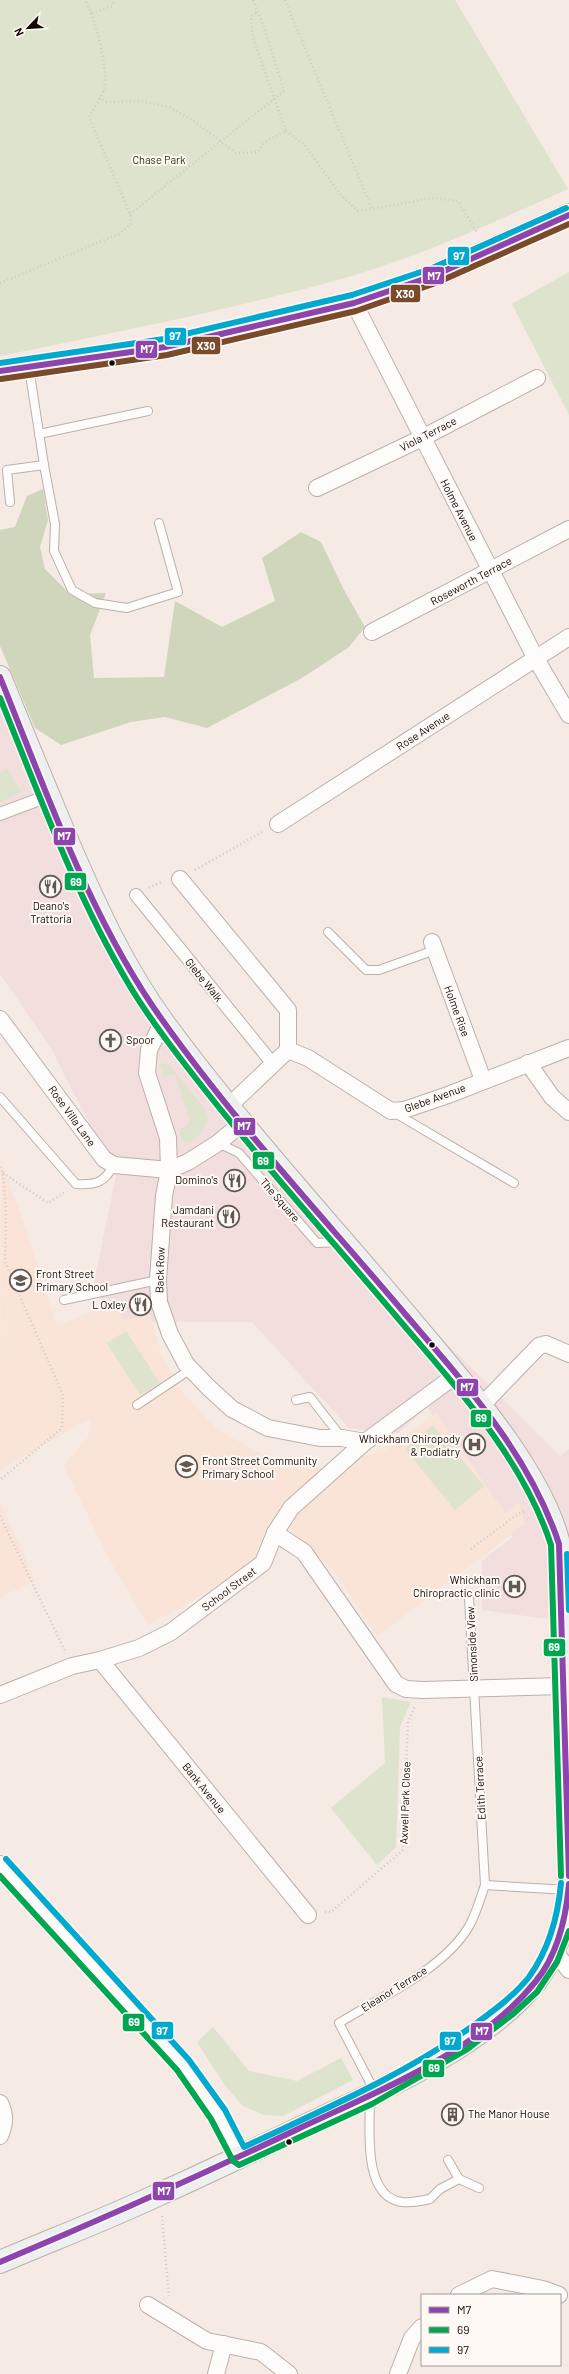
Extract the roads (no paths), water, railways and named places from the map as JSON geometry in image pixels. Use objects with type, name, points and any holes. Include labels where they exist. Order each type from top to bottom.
[{"type":"main road","points":[[0,371],[165,347],[354,303],[433,276],[569,215]]},
{"type":"main road","points":[[0,677],[48,796],[98,913],[130,975],[163,1022],[236,1114],[345,1241],[481,1406],[524,1470],[554,1521],[560,1544],[562,1686],[569,1876]]},
{"type":"main road","points":[[0,2262],[160,2194],[372,2094],[437,2060],[510,2007],[536,1980],[554,1950],[564,1923],[569,1884]]},
{"type":"street","name":"Holme Avenue","points":[[354,303],[536,659],[569,715]]},
{"type":"street","name":"Viola Terrace","points":[[317,488],[422,438],[537,378]]},
{"type":"street","name":"Roseworth Terrace","points":[[372,632],[569,529]]},
{"type":"street","name":"Rose Avenue","points":[[278,824],[569,637]]},
{"type":"street","points":[[0,814],[48,796]]},
{"type":"street","points":[[114,1165],[169,1170],[188,1162],[218,1143],[236,1114],[273,1064],[288,1050],[288,1010],[180,879]]},
{"type":"street","name":"Glebe Walk","points":[[136,895],[273,1064]]},
{"type":"street","name":"Holme Rise","points":[[434,946],[483,1080]]},
{"type":"street","name":"Rose Villa Lane","points":[[0,1019],[104,1159],[114,1165]]},
{"type":"street","name":"Back Row","points":[[163,1022],[149,1050],[147,1073],[168,1138],[169,1170],[164,1196],[158,1280],[159,1302],[170,1334],[191,1369],[208,1388],[232,1408],[268,1428],[320,1438],[342,1438],[365,1442]]},
{"type":"street","name":"Glebe Avenue","points":[[288,1050],[308,1058],[391,1111],[404,1110],[569,1048]]},
{"type":"street","points":[[528,1063],[552,1097],[569,1112]]},
{"type":"street","points":[[481,1406],[539,1346],[546,1344],[569,1354]]},
{"type":"street","name":"School Street","points":[[0,1695],[72,1666],[100,1660],[139,1648],[171,1632],[263,1563],[276,1533],[291,1508],[365,1442],[456,1374]]},
{"type":"street","points":[[276,1533],[304,1552],[396,1684],[406,1689],[423,1690],[474,1690],[562,1686]]},
{"type":"street","name":"Bank Avenue","points":[[100,1660],[308,1915]]},
{"type":"street","points":[[0,1864],[183,2065],[218,2115],[240,2156]]},
{"type":"street","points":[[554,1950],[569,1970]]},
{"type":"street","points":[[0,2103],[4,2112],[4,2126],[0,2136]]},
{"type":"street","points":[[461,2294],[492,2279],[544,2289],[556,2294]]},
{"type":"street","points":[[148,2305],[207,2341],[261,2352],[289,2374]]},
{"type":"street","points":[[398,2374],[412,2338],[421,2328]]},
{"type":"street","points":[[216,2374],[224,2344]]},
{"type":"lane","points":[[29,367],[44,465],[56,524],[54,551],[72,590],[95,603],[127,608],[178,592],[159,524]]},
{"type":"lane","points":[[39,434],[148,410]]},
{"type":"lane","points":[[10,502],[8,470],[44,465]]},
{"type":"lane","points":[[328,932],[366,970],[378,970],[434,946]]},
{"type":"lane","points":[[0,1097],[76,1184],[92,1185],[107,1177],[114,1165]]},
{"type":"lane","points":[[391,1111],[514,1182]]},
{"type":"lane","name":"The Square","points":[[218,1143],[239,1153],[317,1243],[345,1241]]},
{"type":"lane","points":[[64,1300],[158,1280]]},
{"type":"lane","points":[[137,1405],[191,1369]]},
{"type":"lane","points":[[296,1400],[310,1397],[342,1438]]},
{"type":"lane","name":"Simonside View","points":[[469,1598],[474,1690]]},
{"type":"lane","name":"Edith Terrace","points":[[474,1690],[485,1885]]},
{"type":"lane","points":[[485,1885],[569,1890]]},
{"type":"lane","name":"Eleanor Terrace","points":[[372,2094],[339,2023],[426,1970],[450,1948],[468,1928],[485,1885]]},
{"type":"lane","points":[[372,2094],[372,2174],[385,2193],[401,2202],[415,2202],[430,2199],[440,2189],[459,2180]]},
{"type":"lane","points":[[448,2160],[459,2180],[479,2188]]},
{"type":"place","name":"Deano's Trattoria","points":[[51,886]]},
{"type":"place","name":"Spoor","points":[[110,1040]]},
{"type":"place","name":"Domino's","points":[[234,1180]]},
{"type":"place","name":"Jamdani Restaurant","points":[[229,1216]]},
{"type":"place","name":"Front Street Primary School","points":[[21,1280]]},
{"type":"place","name":"L Oxley","points":[[141,1305]]},
{"type":"place","name":"Whickham Chiropody & Podiatry","points":[[475,1445]]},
{"type":"place","name":"Front Street Community Primary School","points":[[186,1467]]},
{"type":"place","name":"Whickham Chiropractic clinic","points":[[515,1586]]},
{"type":"place","name":"The Manor House","points":[[453,2114]]},
{"type":"park label","name":"Chase Park","points":[[159,160]]}]
